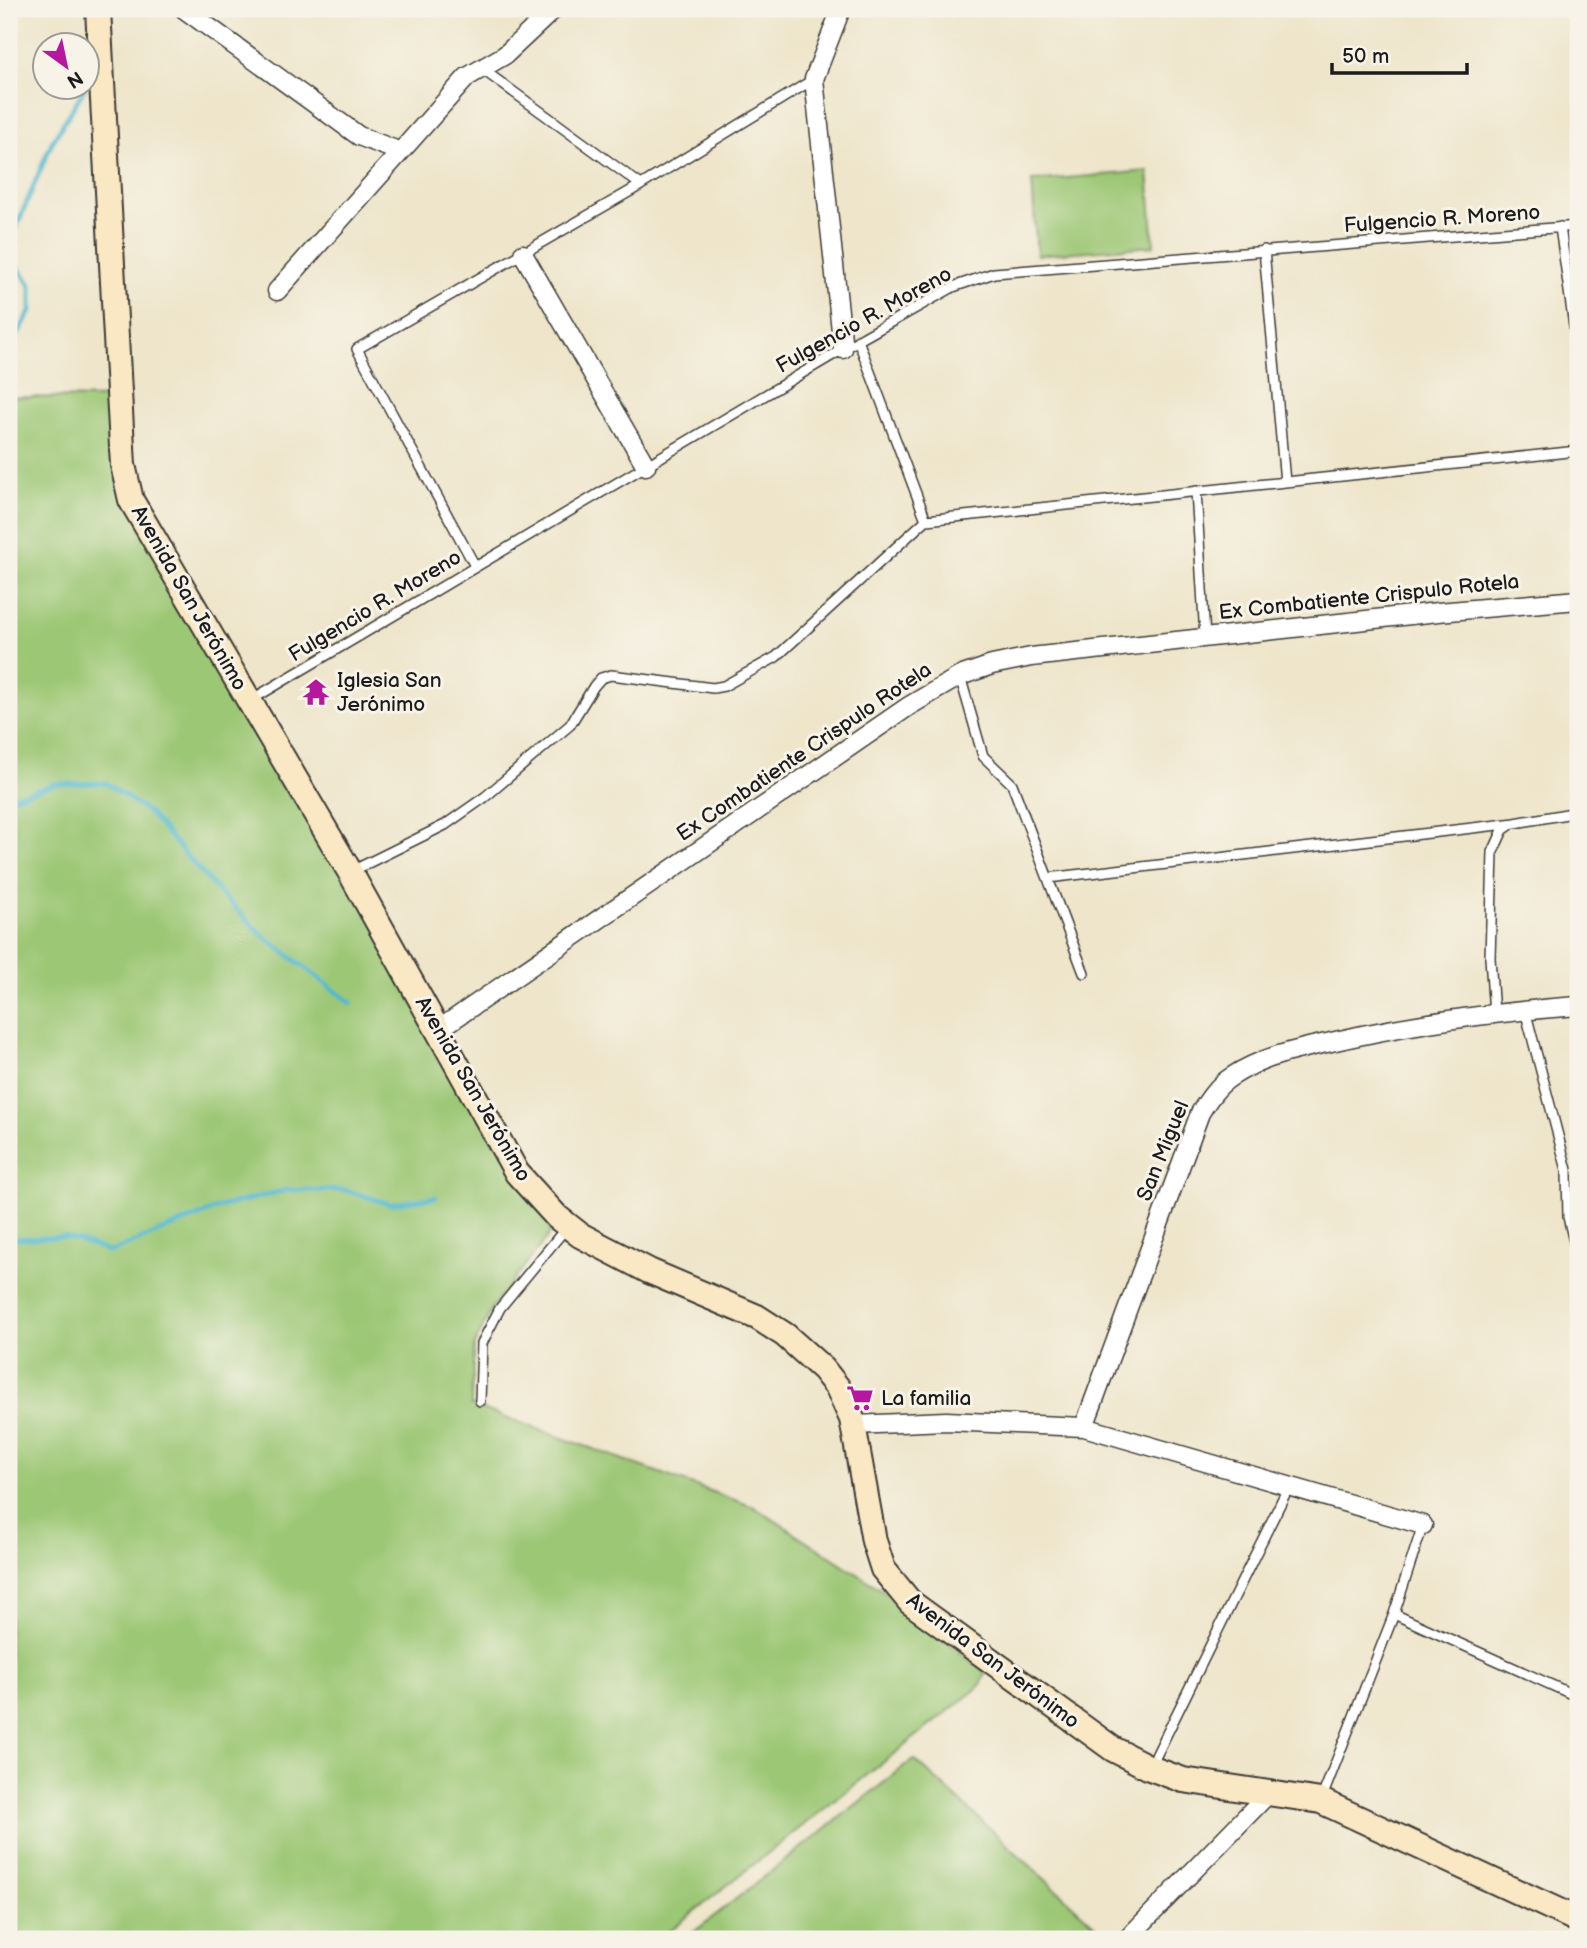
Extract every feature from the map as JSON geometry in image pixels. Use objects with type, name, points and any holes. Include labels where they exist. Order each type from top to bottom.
[{"type":"street","name":"Avenida San Jerónimo","points":[[98,9],[123,466],[131,500],[350,872],[517,1173],[568,1226],[607,1251],[757,1317],[808,1354],[838,1388],[854,1425],[874,1541],[883,1569],[895,1587],[923,1615],[1004,1674],[1113,1749],[1150,1768],[1183,1780],[1321,1801],[1578,1920]]},
{"type":"street","points":[[184,9],[359,136],[398,152]]},
{"type":"street","points":[[277,291],[467,77],[505,55],[554,9]]},
{"type":"street","points":[[841,9],[814,79],[850,345]]},
{"type":"street","points":[[523,254],[646,466]]},
{"type":"street","name":"Ex Combatiente Crispulo Rotela","points":[[438,1030],[909,706],[960,676],[992,664],[1031,657],[1577,596]]},
{"type":"street","name":"San Miguel","points":[[1084,1427],[1200,1113],[1212,1094],[1229,1078],[1282,1054],[1376,1032],[1494,1013],[1578,1006]]},
{"type":"street","points":[[854,1425],[946,1421],[1084,1427],[1423,1525]]},
{"type":"street","points":[[1127,1939],[1269,1793]]},
{"type":"lane","points":[[480,68],[641,185]]},
{"type":"lane","points":[[475,566],[357,348],[641,185],[814,79]]},
{"type":"lane","name":"Fulgencio R. Moreno","points":[[249,701],[850,345],[953,287],[994,273],[1578,226]]},
{"type":"lane","points":[[1560,227],[1578,355]]},
{"type":"lane","points":[[1264,250],[1285,482]]},
{"type":"lane","points":[[850,345],[926,520]]},
{"type":"lane","points":[[350,872],[445,825],[485,797],[570,725],[601,678],[611,675],[713,688],[724,686],[768,663],[926,520],[1578,451]]},
{"type":"lane","points":[[1196,491],[1205,637]]},
{"type":"lane","points":[[960,676],[983,756],[1012,784],[1084,973]]},
{"type":"lane","points":[[1048,878],[1514,823],[1578,812]]},
{"type":"lane","points":[[1494,1013],[1490,958],[1493,852],[1503,830],[1514,823]]},
{"type":"lane","points":[[1525,1010],[1567,1170],[1568,1217],[1578,1258]]},
{"type":"lane","points":[[480,1401],[481,1354],[499,1308],[568,1226]]},
{"type":"lane","points":[[1150,1768],[1290,1485]]},
{"type":"lane","points":[[1321,1801],[1394,1614],[1423,1525]]},
{"type":"lane","points":[[1394,1614],[1578,1697]]},
{"type":"green space","points":[[1148,171],[1154,246],[1037,255],[1032,181]]},
{"type":"green space","points":[[9,397],[115,398],[116,469],[549,1221],[550,1234],[493,1306],[474,1346],[471,1405],[754,1507],[890,1595],[986,1673],[975,1690],[659,1939],[9,1939]]},
{"type":"green space","points":[[914,1759],[1110,1939],[685,1939]]},
{"type":"waterway","points":[[9,351],[31,310],[31,286],[15,263],[11,240],[52,142],[76,102]]},
{"type":"waterway","points":[[9,798],[55,784],[106,783],[148,812],[217,890],[260,933],[351,1003]]},
{"type":"waterway","points":[[9,1239],[66,1237],[110,1252],[223,1206],[287,1190],[345,1190],[390,1204],[436,1197]]},
{"type":"place","name":"Iglesia San Jerónimo","points":[[316,692]]},
{"type":"place","name":"La familia","points":[[860,1398]]}]
